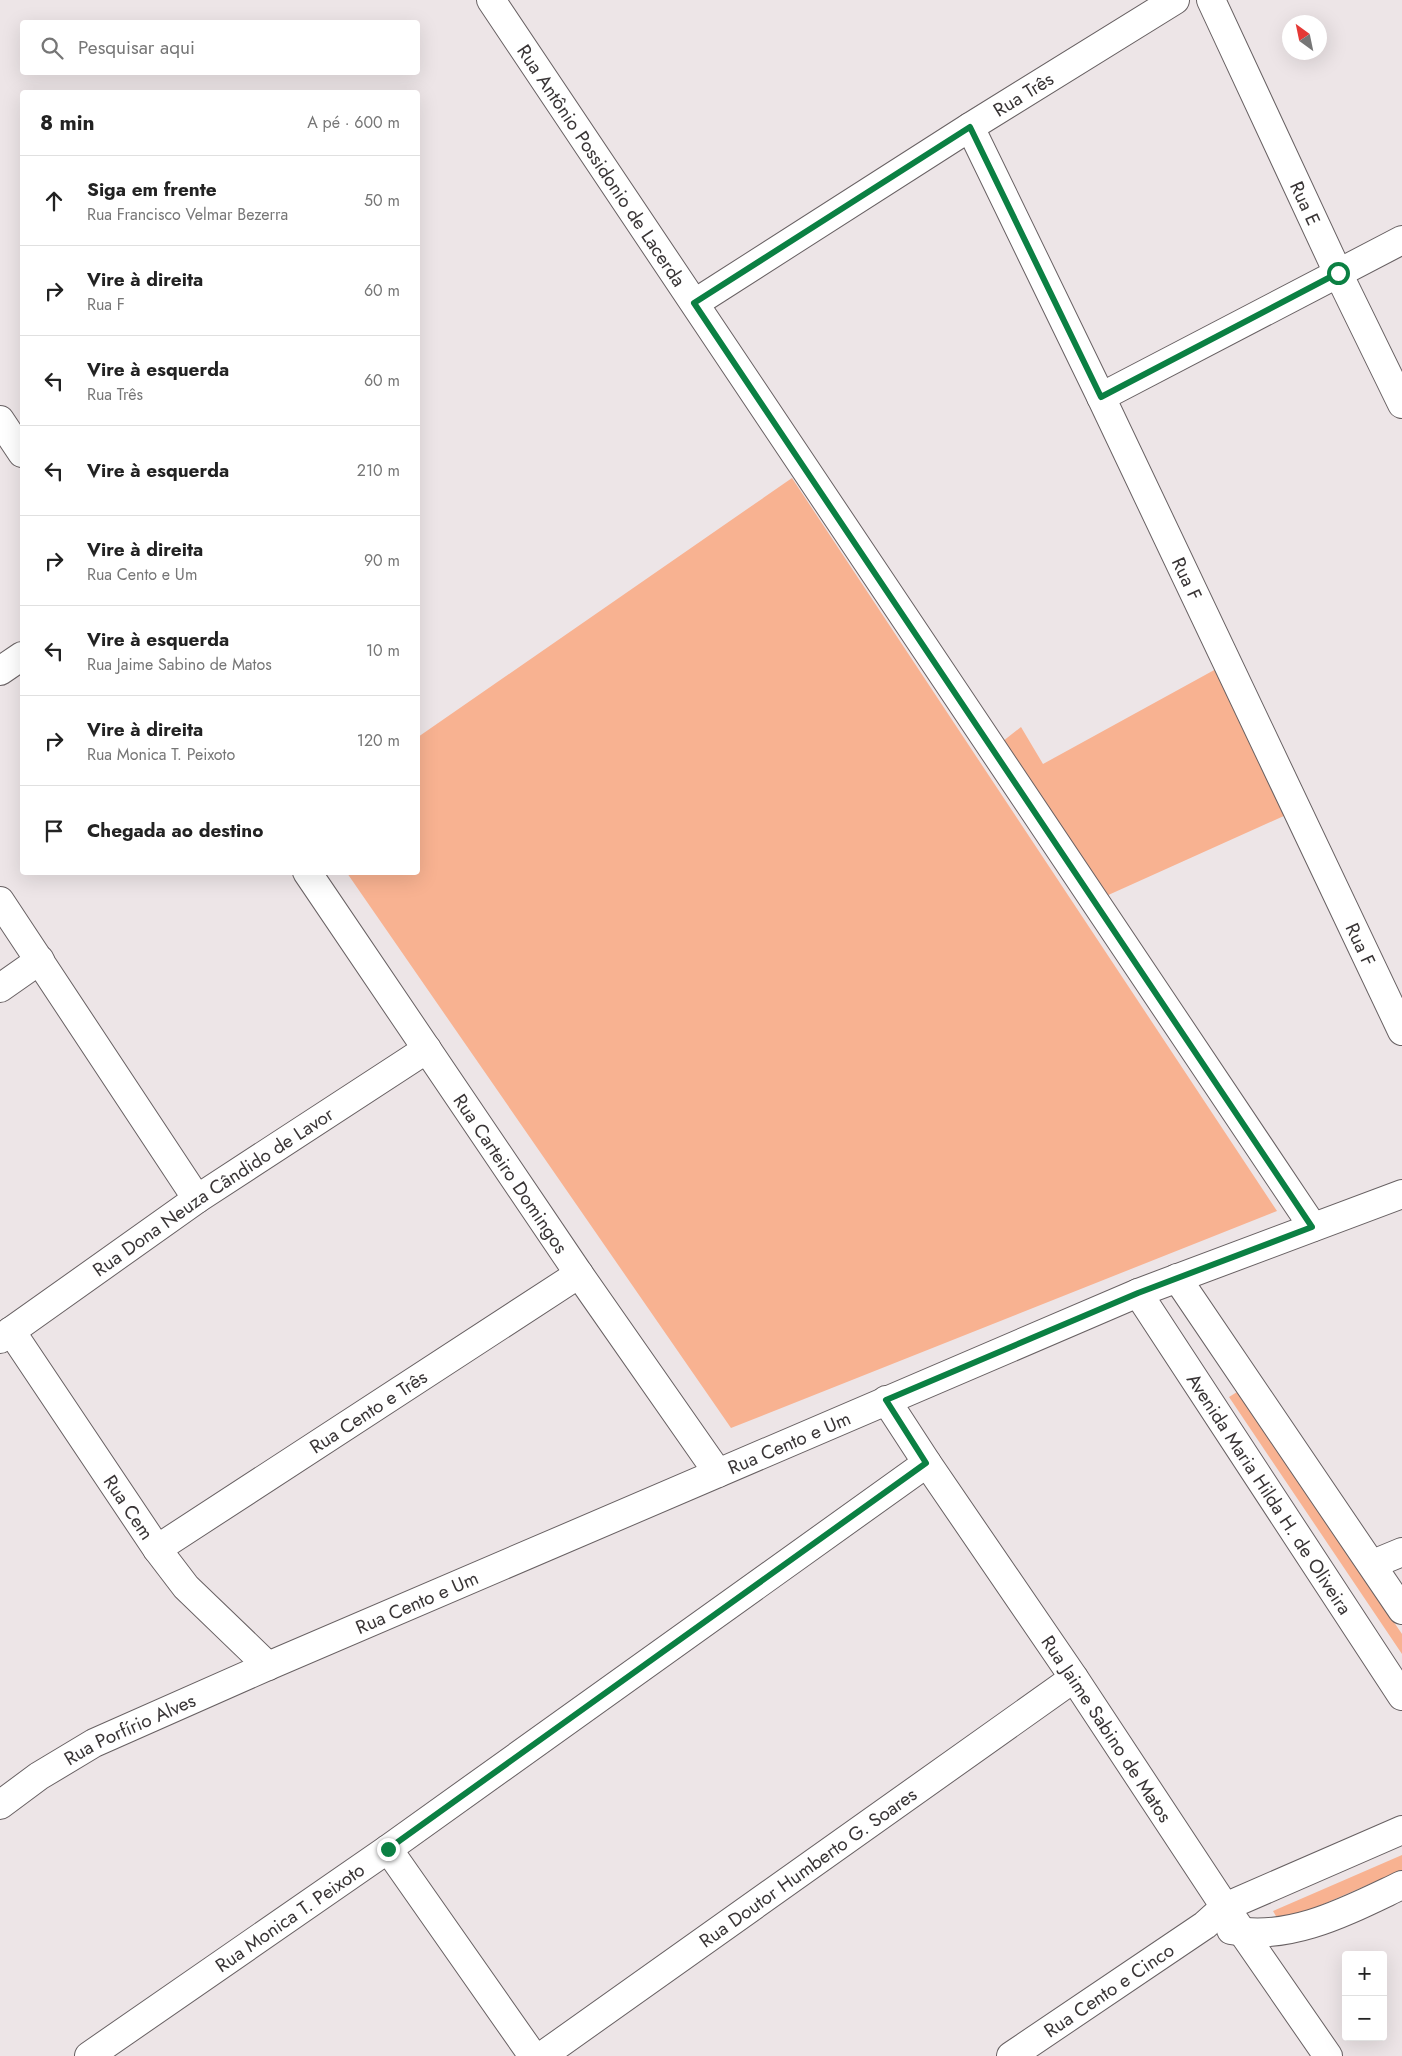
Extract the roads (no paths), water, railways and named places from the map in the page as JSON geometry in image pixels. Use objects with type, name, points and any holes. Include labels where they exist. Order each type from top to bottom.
[{"type":"street","name":"Rua Antônio Possidonio de Lacerda","points":[[491,0],[1312,1227]]},
{"type":"street","name":"Rua Três","points":[[694,303],[970,127],[1174,0]]},
{"type":"street","name":"Rua E","points":[[1211,0],[1338,273],[1402,404]]},
{"type":"street","name":"Rua F","points":[[970,127],[1101,397],[1402,1031]]},
{"type":"street","points":[[1101,397],[1402,240]]},
{"type":"street","points":[[0,420],[20,450]]},
{"type":"street","points":[[0,671],[20,657]]},
{"type":"street","name":"Rua Carteiro Domingos","points":[[309,875],[579,1274],[718,1473]]},
{"type":"street","points":[[0,901],[198,1199]]},
{"type":"street","points":[[0,988],[40,960]]},
{"type":"street","name":"Rua Dona Neuza Cândido de Lavor","points":[[6,1335],[198,1199],[428,1049]]},
{"type":"street","name":"Rua Cento e Um","points":[[268,1666],[1138,1293],[1402,1194]]},
{"type":"street","name":"Rua Cento e Três","points":[[157,1549],[579,1274]]},
{"type":"street","points":[[1177,1278],[1373,1564],[1402,1610]]},
{"type":"street","name":"Avenida Maria Hilda H. de Oliveira","points":[[1138,1293],[1402,1696]]},
{"type":"street","name":"Rua Cem","points":[[6,1335],[157,1549],[186,1587],[268,1666]]},
{"type":"street","name":"Rua Jaime Sabino de Matos","points":[[886,1400],[926,1463],[1074,1678],[1215,1916],[1243,1933],[1328,2056]]},
{"type":"street","name":"Rua Monica T. Peixoto","points":[[90,2056],[388,1849],[926,1463]]},
{"type":"street","points":[[1373,1564],[1402,1552]]},
{"type":"street","name":"Rua Porfírio Alves","points":[[0,1805],[39,1776],[94,1743],[268,1666]]},
{"type":"street","name":"Rua Doutor Humberto G. Soares","points":[[542,2056],[1074,1678]]},
{"type":"street","name":"Rua Cento e Cinco","points":[[1011,2056],[1215,1916],[1402,1830]]},
{"type":"street","points":[[388,1849],[533,2056]]},
{"type":"street","points":[[1243,1933],[1261,1934],[1300,1928],[1329,1918],[1402,1884]]}]
